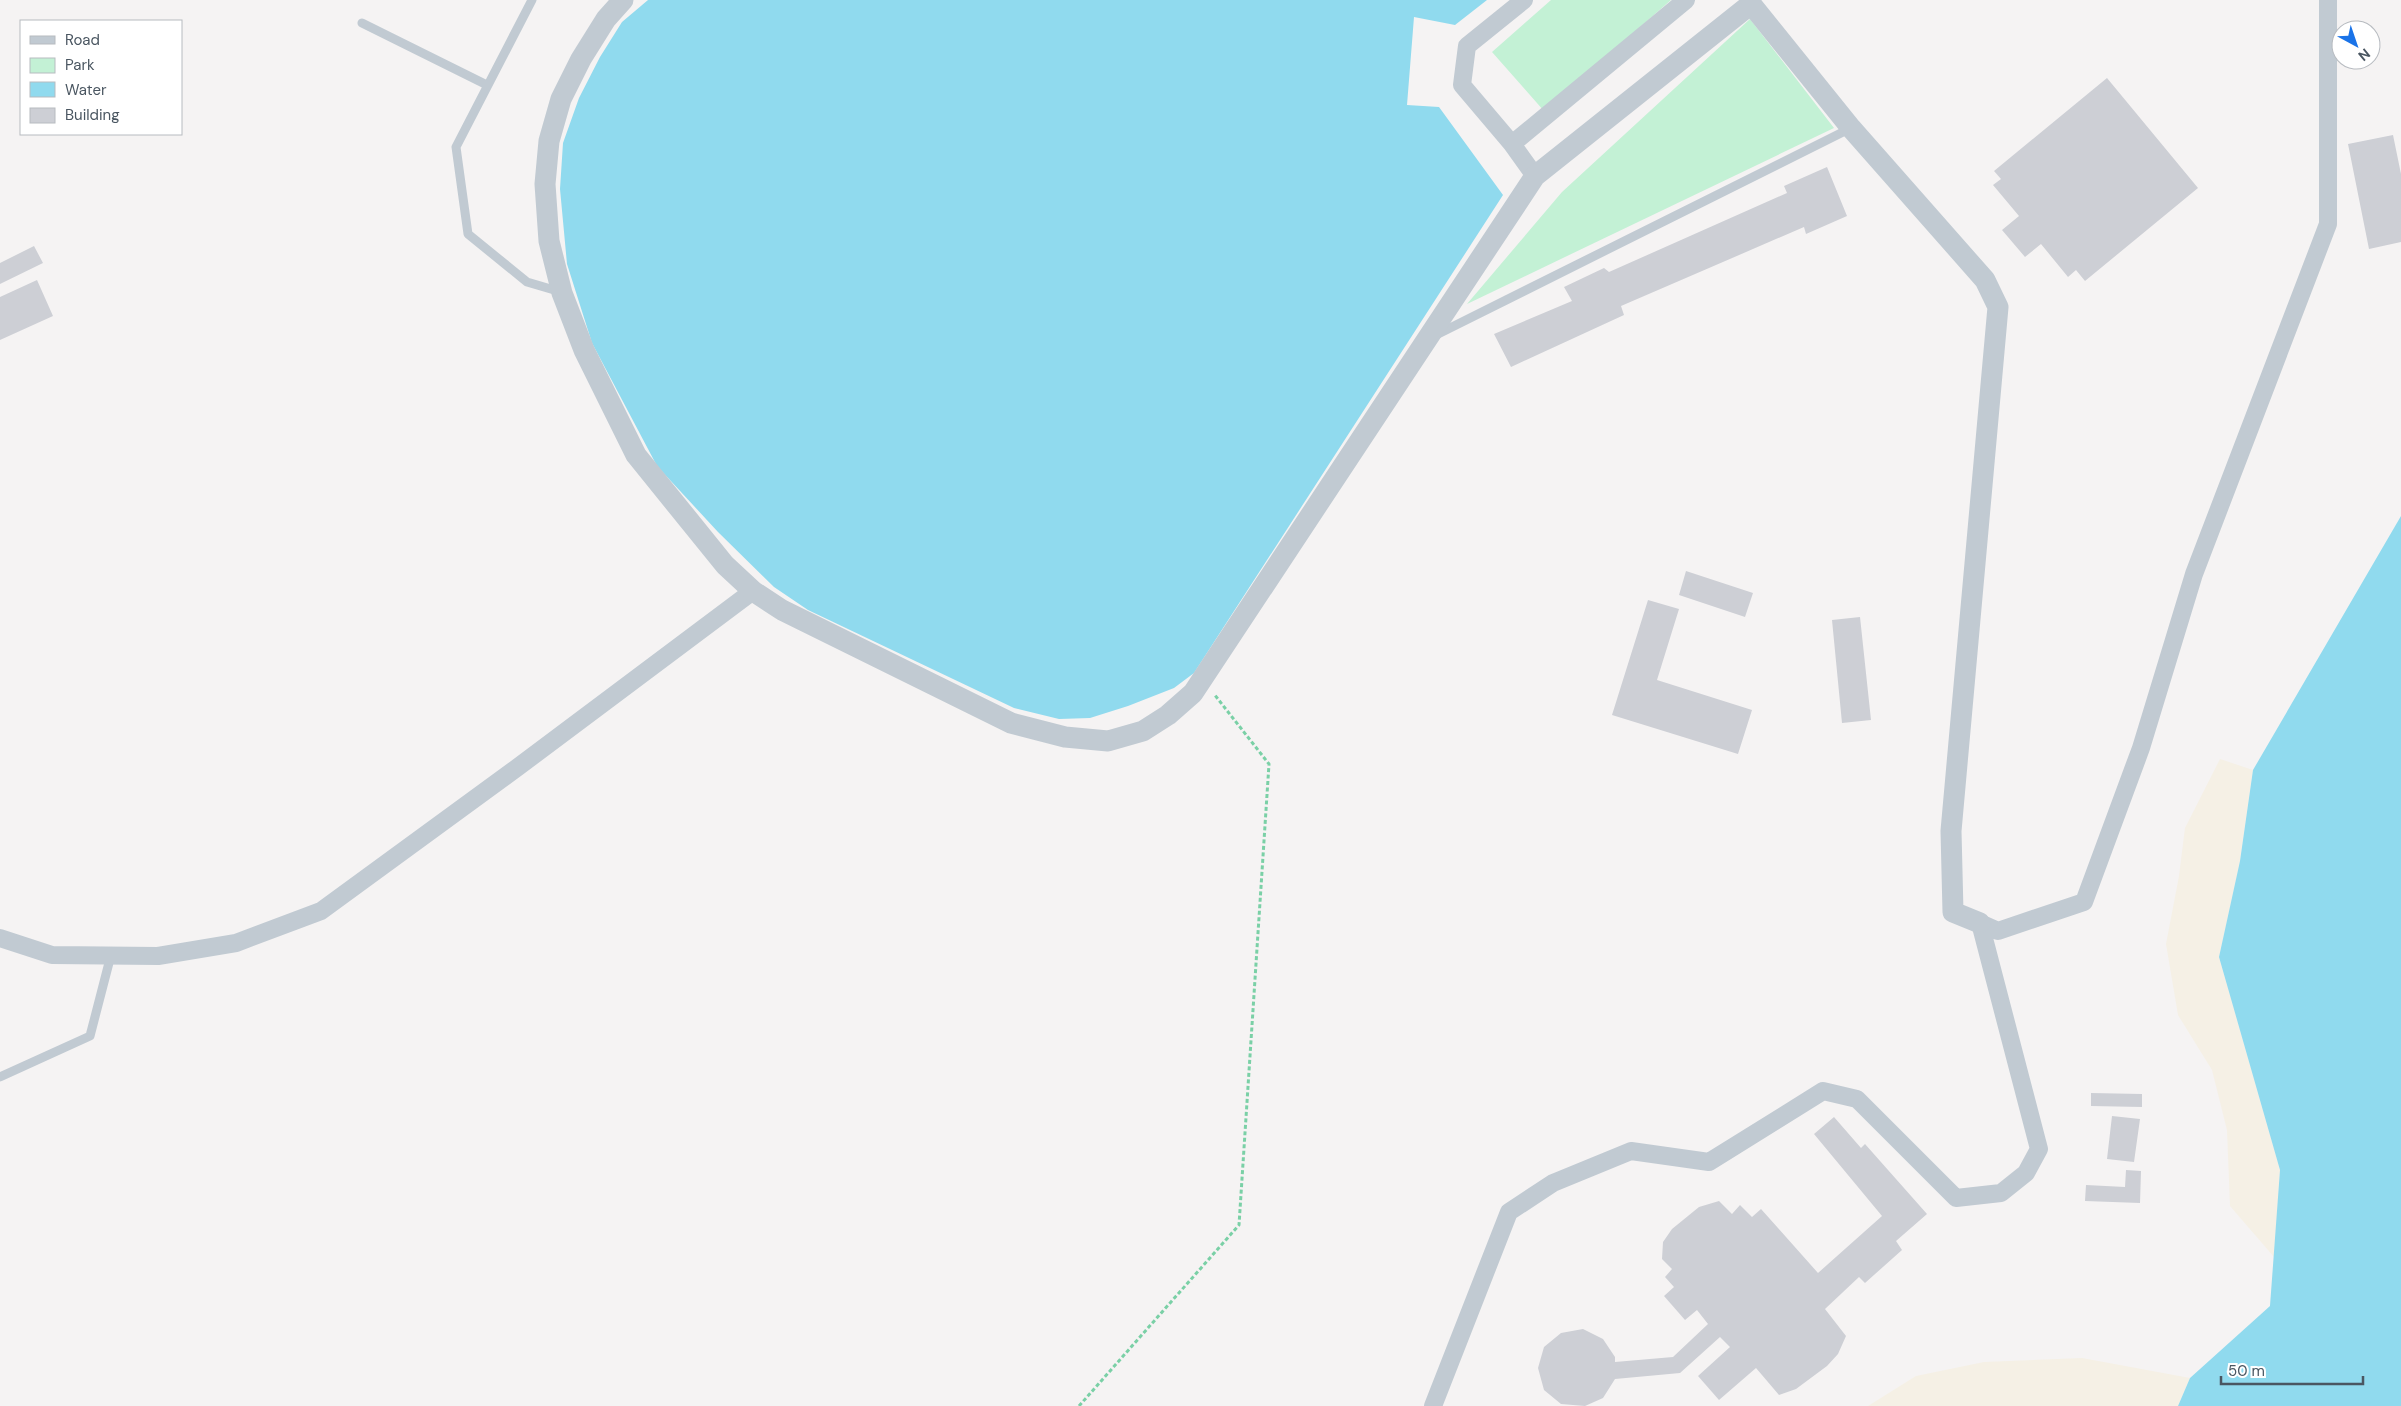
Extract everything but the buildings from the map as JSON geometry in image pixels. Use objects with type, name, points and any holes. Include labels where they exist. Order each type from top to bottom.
[{"type":"street","points":[[623,0],[606,19],[581,60],[561,99],[549,141],[545,184],[549,241],[562,293],[584,350],[636,455],[725,565],[752,591],[806,623],[1011,723],[1065,737],[1108,741],[1143,731],[1168,715],[1193,693],[1535,176],[1750,2],[1851,128],[1985,280],[1998,307],[1951,831],[1953,912],[1998,931],[2084,902],[2141,748],[2194,574],[2328,224],[2328,0]]},
{"type":"street","points":[[1524,0],[1467,46],[1462,85],[1512,144],[1535,176]]},
{"type":"street","points":[[1512,144],[1686,0]]},
{"type":"street","points":[[0,938],[52,955],[158,956],[236,943],[321,911],[518,767],[752,591]]},
{"type":"street","points":[[1432,1406],[1509,1212],[1553,1183],[1631,1151],[1709,1162],[1823,1091],[1857,1100],[1956,1198],[2001,1194],[2026,1174],[2039,1149],[1980,923]]},
{"type":"lane","points":[[532,0],[456,147],[468,234],[527,282],[562,293]]},
{"type":"lane","points":[[362,23],[488,85]]},
{"type":"lane","points":[[1425,340],[1851,128]]},
{"type":"lane","points":[[0,1077],[90,1036],[111,955]]},
{"type":"path","points":[[1080,1406],[1240,1225],[1269,764],[1215,695],[1200,682]]},
{"type":"green space","points":[[1551,0],[1671,0],[1544,111],[1492,52]]},
{"type":"green space","points":[[1750,19],[1834,128],[1467,304],[1562,192]]},
{"type":"sand","points":[[2220,759],[2253,770],[2240,861],[2219,957],[2280,1170],[2274,1257],[2230,1206],[2227,1130],[2212,1070],[2178,1015],[2166,944],[2179,876],[2185,828]]},
{"type":"sand","points":[[2082,1358],[2190,1378],[2178,1406],[1868,1406],[1916,1376],[1984,1362]]},
{"type":"water","points":[[648,0],[1487,0],[1455,25],[1414,17],[1407,105],[1439,107],[1503,195],[1194,673],[1174,688],[1128,706],[1090,718],[1059,719],[1014,708],[808,610],[774,587],[718,532],[657,466],[592,343],[567,264],[560,189],[563,143],[579,98],[600,57],[622,22]]},
{"type":"water","points":[[2401,516],[2401,1406],[2178,1406],[2190,1378],[2270,1306],[2280,1170],[2219,957],[2240,861],[2253,770]]}]
